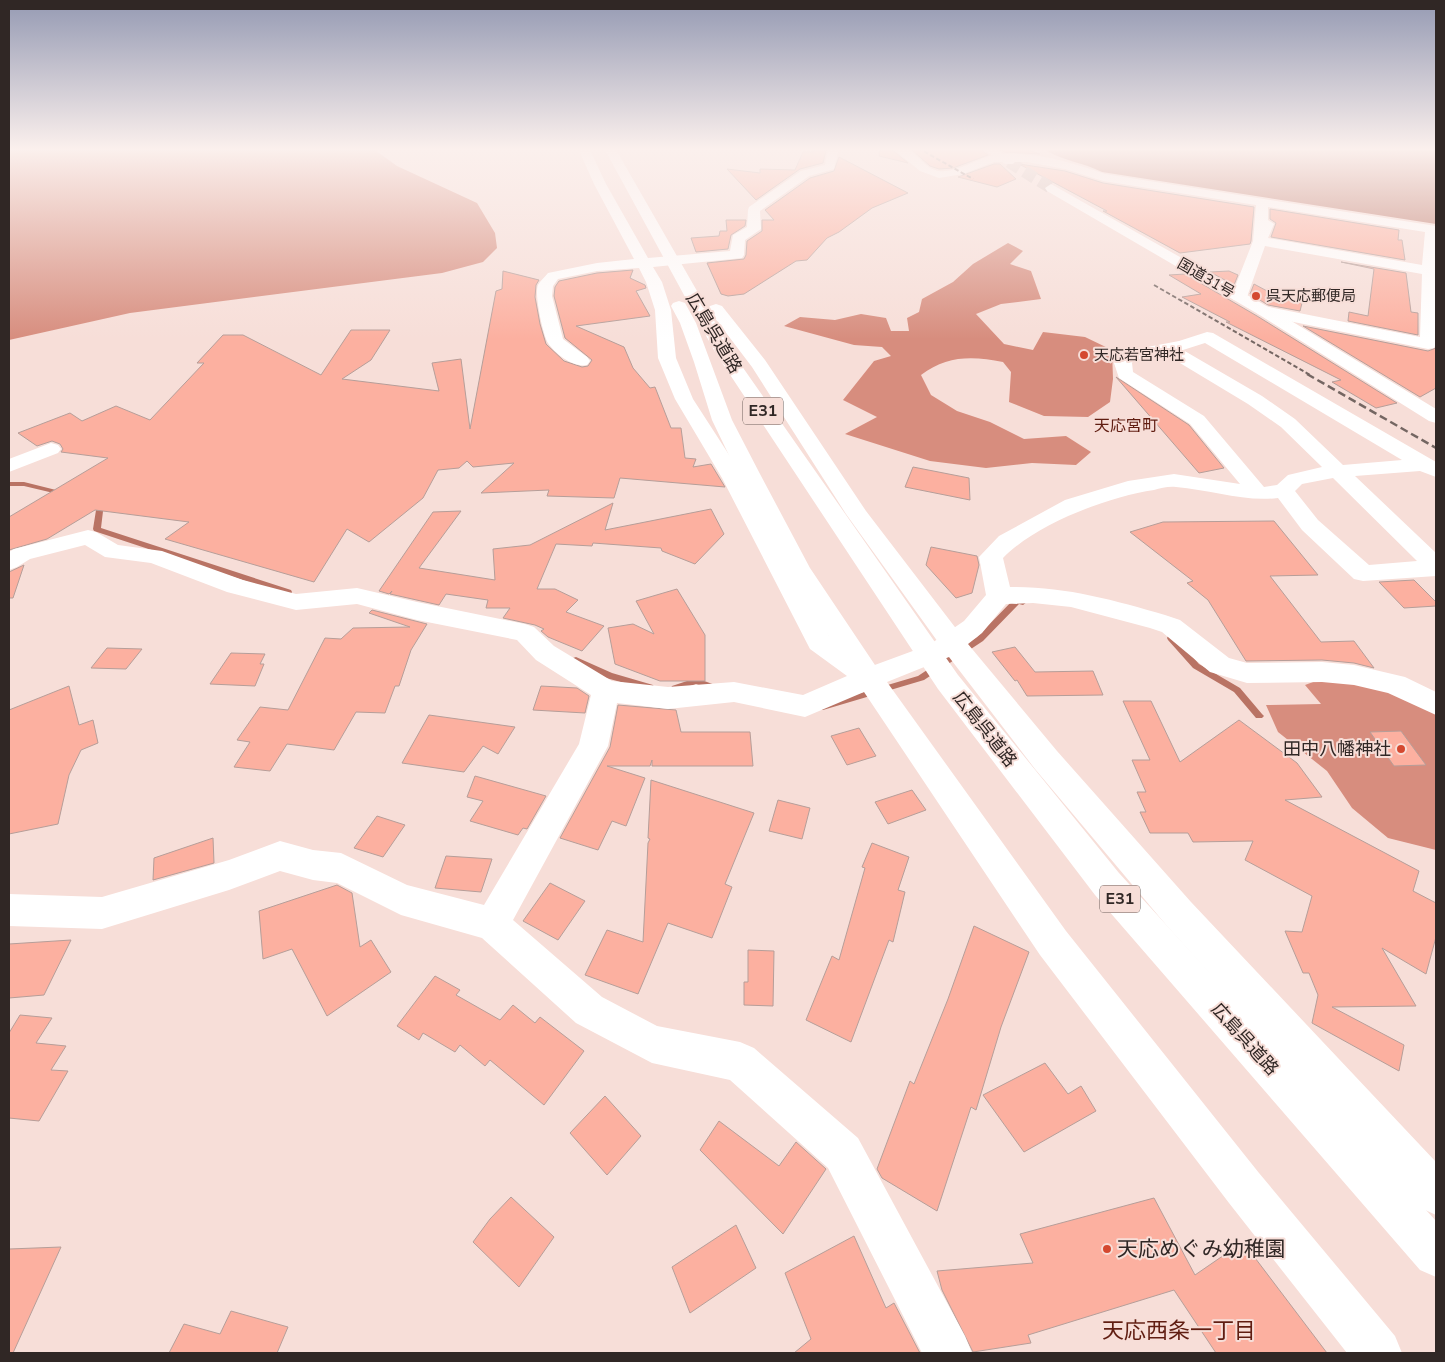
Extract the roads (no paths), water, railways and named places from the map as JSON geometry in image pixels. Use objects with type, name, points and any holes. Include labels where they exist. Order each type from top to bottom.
[{"type":"main road","points":[[615,212],[654,282],[663,310],[667,358],[684,399],[733,478],[818,642],[869,678]]},
{"type":"main road","points":[[643,212],[694,300],[776,389],[857,514],[952,642],[1046,760],[1179,914],[1436,1193]]},
{"type":"main road","points":[[643,212],[694,300],[688,322],[722,420],[800,569],[869,678],[1053,943],[1244,1188],[1378,1353]]},
{"type":"main road","points":[[581,361],[555,341],[544,296],[545,286],[552,276],[598,267],[737,256],[738,238],[754,229],[754,212]]},
{"type":"main road","name":"国道31号","points":[[1091,212],[1264,311],[1436,417]]},
{"type":"main road","points":[[1238,297],[1260,241],[1267,212]]},
{"type":"main road","points":[[1264,311],[1428,344],[1434,229],[1319,212]]},
{"type":"main road","points":[[1260,241],[1433,272]]},
{"type":"main road","name":"広島呉道路","points":[[694,300],[724,352],[948,682],[1107,884],[1436,1254]]},
{"type":"main road","points":[[1259,494],[1197,420],[1125,374],[1123,363],[1127,356],[1168,348],[1207,337],[1430,468]]},
{"type":"main road","points":[[1168,348],[1274,412],[1339,471],[1436,567]]},
{"type":"main road","points":[[9,466],[50,448]]},
{"type":"main road","points":[[999,596],[991,557],[1007,540],[1073,505],[1136,486],[1174,480],[1259,494],[1284,491],[1294,479],[1339,471],[1430,468]]},
{"type":"main road","points":[[1284,491],[1310,525],[1363,573],[1436,567]]},
{"type":"main road","points":[[9,562],[22,554],[88,537],[113,552],[154,556],[236,586],[296,602],[357,596],[416,611],[525,633],[545,652],[606,691],[668,698],[734,692],[805,706],[869,678],[938,652],[972,626],[999,596],[1033,595],[1071,600],[1171,626],[1220,665],[1247,673],[1322,672],[1354,675],[1395,684],[1436,704]]},
{"type":"main road","points":[[492,924],[593,746],[606,691]]},
{"type":"main road","points":[[9,910],[102,913],[229,875],[280,856],[313,865],[341,868],[401,899],[492,924],[589,1010],[652,1044],[740,1062],[843,1153],[948,1353]]},
{"type":"waterway","points":[[9,484],[24,484],[62,493]]},
{"type":"waterway","points":[[97,502],[101,503],[97,529],[288,592]]},
{"type":"waterway","points":[[823,707],[921,678],[980,639],[1017,601],[1023,602]]},
{"type":"waterway","points":[[1171,638],[1196,666],[1237,690],[1259,716]]},
{"type":"waterway","points":[[576,660],[609,676],[650,687]]},
{"type":"waterway","points":[[675,688],[696,681],[715,688]]},
{"type":"railway","points":[[1154,285],[1310,375]]},
{"type":"railway","points":[[1307,374],[1436,448]]},
{"type":"place","name":"呉天応郵便局","points":[[1256,296]]},
{"type":"place","name":"天応若宮神社","points":[[1084,355]]},
{"type":"place","name":"田中八幡神社","points":[[1401,749]]},
{"type":"place","name":"天応めぐみ幼稚園","points":[[1107,1249]]},
{"type":"district","name":"天応宮町","points":[[1126,426]]},
{"type":"district","name":"天応西条一丁目","points":[[1179,1331]]}]
